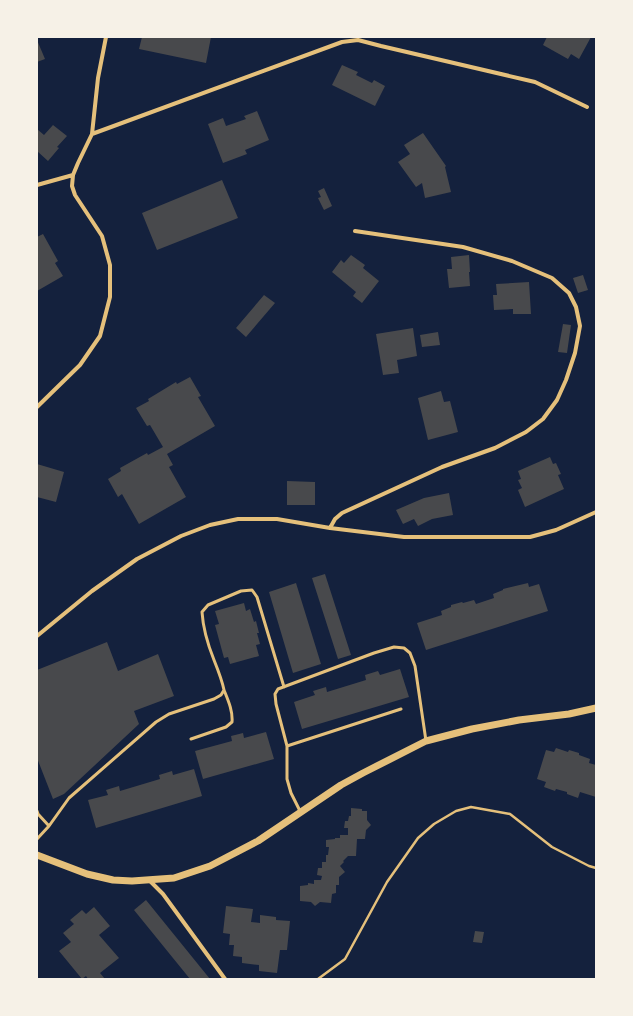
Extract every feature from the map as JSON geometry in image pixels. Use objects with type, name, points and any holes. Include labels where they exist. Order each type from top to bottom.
[{"type":"street","points":[[37,407],[80,365],[100,336],[110,297],[110,265],[102,236],[75,195],[72,186],[73,175],[92,134],[98,78],[106,37]]},
{"type":"street","points":[[92,134],[342,42],[358,38],[381,46],[535,82],[587,107]]},
{"type":"street","points":[[37,186],[73,175]]},
{"type":"street","points":[[330,528],[335,519],[342,513],[442,467],[495,448],[526,432],[543,419],[557,400],[566,380],[575,353],[580,326],[576,307],[569,293],[552,278],[512,261],[463,246],[355,231]]},
{"type":"street","points":[[37,636],[92,591],[137,559],[181,536],[210,525],[238,520],[277,519],[330,528],[404,537],[530,537],[556,530],[596,512]]},
{"type":"street","points":[[37,855],[87,874],[107,878],[132,881],[174,878],[210,866],[258,841],[341,785],[363,772],[426,741],[472,729],[519,720],[569,714],[596,708]]},
{"type":"street","points":[[149,880],[163,894],[225,979]]},
{"type":"lane","points":[[191,739],[226,727],[232,722],[233,716],[230,703],[224,690],[223,683],[202,623],[202,612],[208,605],[241,591],[252,590],[257,597],[284,687]]},
{"type":"lane","points":[[301,813],[291,793],[287,779],[287,746],[276,704],[275,694],[278,689],[374,652],[394,648],[404,648],[410,653],[415,666],[426,741]]},
{"type":"lane","points":[[37,839],[49,826],[69,798],[156,722],[169,714],[214,699],[221,695],[224,690]]},
{"type":"lane","points":[[287,746],[401,709]]},
{"type":"lane","points":[[37,811],[49,826]]},
{"type":"path","points":[[318,979],[345,959],[387,882],[418,838],[434,824],[456,811],[471,807],[510,814],[552,847],[589,866],[596,868]]},
{"type":"building","points":[[142,37],[211,37],[206,63],[139,49]]},
{"type":"building","points":[[547,37],[591,37],[579,59],[571,54],[568,59],[543,45]]},
{"type":"building","points":[[37,40],[45,59],[37,62]]},
{"type":"building","points":[[342,65],[358,72],[356,75],[372,83],[374,80],[385,86],[375,106],[332,85]]},
{"type":"building","points":[[257,111],[269,140],[245,150],[247,154],[223,163],[208,124],[223,118],[226,126],[246,119],[244,116]]},
{"type":"building","points":[[53,125],[67,136],[57,147],[59,148],[48,161],[37,151],[37,129],[44,135]]},
{"type":"building","points":[[423,133],[446,166],[451,192],[425,198],[422,183],[416,187],[398,162],[410,154],[404,145]]},
{"type":"building","points":[[222,180],[238,218],[157,250],[142,213]]},
{"type":"building","points":[[324,188],[332,206],[324,210],[318,198],[321,197],[318,191]]},
{"type":"building","points":[[43,234],[58,261],[55,263],[63,276],[37,291],[37,237]]},
{"type":"building","points":[[351,255],[365,265],[363,268],[379,281],[362,303],[353,296],[356,292],[332,272],[341,260],[344,263]]},
{"type":"building","points":[[469,255],[470,286],[449,288],[447,269],[452,269],[451,257]]},
{"type":"building","points":[[583,275],[588,290],[578,293],[573,278]]},
{"type":"building","points":[[529,282],[531,314],[513,314],[513,309],[494,310],[493,295],[497,295],[496,284]]},
{"type":"building","points":[[264,295],[275,303],[246,337],[236,328]]},
{"type":"building","points":[[563,324],[571,325],[567,353],[558,352]]},
{"type":"building","points":[[413,328],[417,356],[397,360],[399,373],[383,375],[376,334]]},
{"type":"building","points":[[438,332],[440,345],[422,347],[420,335]]},
{"type":"building","points":[[190,377],[201,396],[198,397],[215,426],[167,454],[173,465],[169,467],[186,497],[139,524],[122,494],[118,497],[108,479],[121,471],[120,468],[147,453],[148,455],[163,447],[150,425],[147,426],[136,408],[149,401],[148,399],[176,382],[177,384]]},
{"type":"building","points":[[441,391],[444,402],[450,401],[458,432],[428,440],[418,398]]},
{"type":"building","points":[[550,457],[553,464],[556,463],[561,474],[558,475],[564,489],[525,507],[518,490],[522,488],[518,480],[521,479],[518,471]]},
{"type":"building","points":[[37,464],[64,472],[56,502],[37,497]]},
{"type":"building","points":[[287,481],[315,482],[315,505],[287,505]]},
{"type":"building","points":[[449,493],[453,515],[432,519],[418,526],[414,519],[403,524],[396,510],[424,498]]},
{"type":"building","points":[[325,574],[351,655],[338,659],[312,578]]},
{"type":"building","points":[[296,583],[321,664],[293,673],[269,592]]},
{"type":"building","points":[[528,583],[529,587],[539,584],[548,611],[426,650],[417,623],[442,615],[441,611],[451,607],[451,605],[474,600],[476,604],[494,598],[493,594],[503,589]]},
{"type":"building","points":[[244,603],[246,611],[250,609],[254,622],[256,621],[260,644],[256,645],[259,656],[230,664],[228,657],[224,658],[215,625],[219,624],[215,611]]},
{"type":"building","points":[[107,642],[118,671],[158,654],[174,696],[134,711],[139,724],[64,794],[53,799],[37,758],[37,670]]},
{"type":"building","points":[[400,669],[409,697],[302,729],[294,702],[315,695],[313,691],[326,687],[327,692],[366,680],[365,675],[378,671],[380,675]]},
{"type":"building","points":[[266,732],[274,759],[203,779],[195,751],[232,741],[231,736],[243,733],[244,738]]},
{"type":"building","points":[[556,748],[568,752],[569,750],[579,753],[579,755],[590,759],[589,763],[596,765],[596,797],[580,792],[578,798],[567,794],[567,792],[556,789],[555,791],[544,787],[546,782],[537,779],[546,750],[554,752]]},
{"type":"building","points":[[194,769],[202,796],[96,828],[88,800],[108,795],[106,790],[119,786],[120,791],[160,779],[159,775],[172,771],[173,775]]},
{"type":"building","points":[[351,808],[367,811],[367,820],[371,825],[366,830],[365,839],[357,839],[356,856],[348,856],[340,866],[345,872],[339,877],[339,885],[336,885],[336,893],[332,894],[331,903],[320,902],[315,906],[311,902],[300,901],[300,886],[308,885],[308,883],[314,884],[314,880],[321,880],[322,876],[317,875],[318,868],[322,868],[322,862],[326,862],[326,855],[328,855],[329,847],[326,847],[326,840],[340,838],[340,835],[348,835],[348,828],[344,828],[345,821],[348,821],[349,816],[351,816]]},
{"type":"building","points":[[146,900],[210,979],[190,979],[134,910]]},
{"type":"building","points":[[226,906],[253,909],[251,922],[260,923],[260,915],[276,917],[276,920],[290,921],[287,950],[280,950],[277,973],[259,971],[259,965],[242,963],[242,957],[233,956],[234,945],[229,945],[230,934],[223,933]]},
{"type":"building","points":[[94,907],[110,926],[99,935],[119,958],[100,973],[105,979],[88,979],[86,976],[82,979],[59,951],[71,942],[63,933],[74,924],[70,920],[82,910],[86,914]]},
{"type":"building","points":[[475,931],[484,932],[482,943],[473,942]]}]
